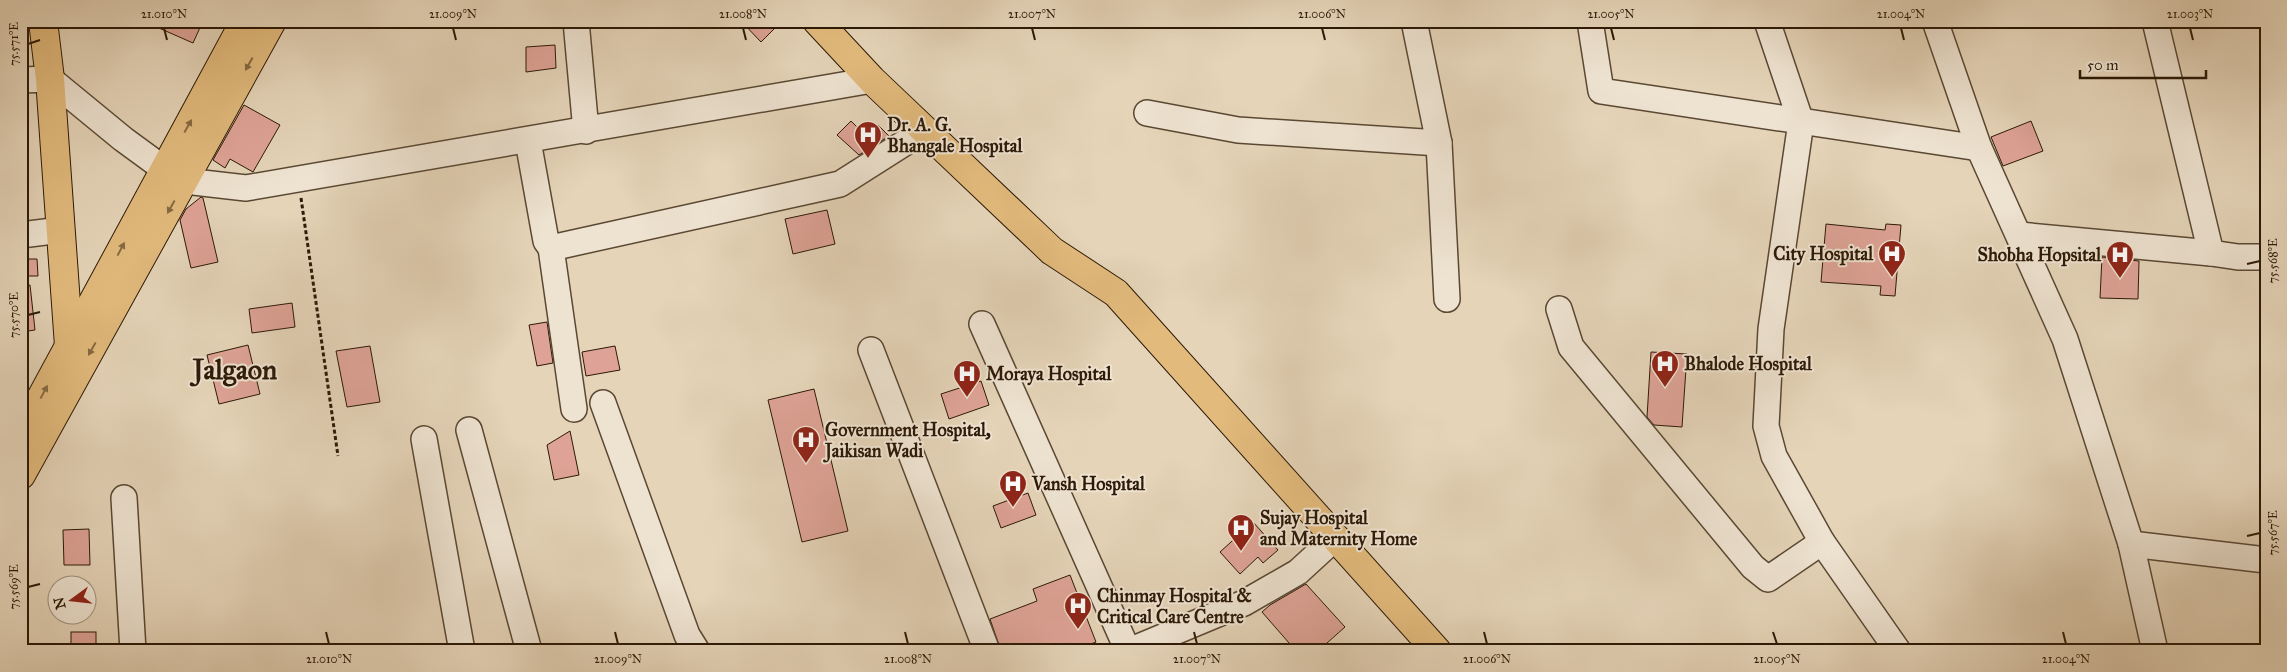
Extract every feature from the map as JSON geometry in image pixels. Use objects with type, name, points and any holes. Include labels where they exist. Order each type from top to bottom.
[{"type":"main road","points":[[44,21],[72,384]]},
{"type":"main road","points":[[22,473],[72,384],[175,175],[245,21]]},
{"type":"main road","points":[[21,435],[69,346],[272,21]]},
{"type":"main road","points":[[817,21],[872,80],[1052,251],[1116,293],[1437,651]]},
{"type":"street","points":[[576,21],[586,131]]},
{"type":"street","points":[[1414,21],[1439,143],[1447,299]]},
{"type":"street","points":[[1590,21],[1601,92],[1979,148]]},
{"type":"street","points":[[1767,21],[1801,122],[1771,329],[1766,426],[1774,456],[1822,542],[1898,651]]},
{"type":"street","points":[[1935,21],[1979,148],[2065,340],[2132,544],[2154,651]]},
{"type":"street","points":[[2155,21],[2211,253]]},
{"type":"street","points":[[21,80],[50,80],[122,139],[175,175],[246,188],[586,131],[872,80]]},
{"type":"street","points":[[1147,113],[1238,130],[1439,143]]},
{"type":"street","points":[[551,248],[840,184],[925,130]]},
{"type":"street","points":[[528,141],[546,241],[551,248],[574,409]]},
{"type":"street","points":[[21,235],[61,230]]},
{"type":"street","points":[[2019,235],[2266,257]]},
{"type":"street","points":[[1559,309],[1571,347],[1753,566],[1768,579],[1822,542]]},
{"type":"street","points":[[982,324],[1128,651],[1180,641],[1298,572],[1335,538]]},
{"type":"street","points":[[871,350],[987,651]]},
{"type":"street","points":[[603,403],[687,635],[697,651]]},
{"type":"street","points":[[469,430],[529,651]]},
{"type":"street","points":[[424,439],[462,651]]},
{"type":"street","points":[[124,498],[132,651]]},
{"type":"street","points":[[2132,544],[2266,560]]},
{"type":"path","points":[[299,180],[338,456]]},
{"type":"building","points":[[143,21],[203,21],[193,43]]},
{"type":"building","points":[[741,21],[782,21],[761,42]]},
{"type":"building","points":[[555,45],[556,68],[526,72],[526,47]]},
{"type":"building","points":[[244,105],[280,125],[253,172],[230,159],[225,168],[213,160]]},
{"type":"building","points":[[851,121],[866,136],[878,125],[889,136],[859,155],[837,135]]},
{"type":"building","points":[[2031,121],[2043,151],[2003,166],[1991,137]]},
{"type":"building","points":[[201,197],[203,198],[218,262],[191,268],[180,220],[186,209]]},
{"type":"building","points":[[827,210],[835,244],[793,254],[785,219]]},
{"type":"building","points":[[1826,224],[1885,230],[1886,224],[1901,225],[1895,296],[1880,295],[1881,286],[1821,282]]},
{"type":"building","points":[[2102,257],[2139,261],[2138,299],[2100,298]]},
{"type":"building","points":[[21,259],[37,259],[38,276],[21,276]]},
{"type":"building","points":[[30,285],[35,330],[21,332],[21,286]]},
{"type":"building","points":[[292,303],[295,327],[252,333],[249,309]]},
{"type":"building","points":[[547,322],[553,363],[537,366],[529,325]]},
{"type":"building","points":[[248,345],[260,394],[219,404],[207,355]]},
{"type":"building","points":[[370,346],[380,402],[347,407],[336,351]]},
{"type":"building","points":[[615,346],[620,370],[586,376],[582,352]]},
{"type":"building","points":[[1651,352],[1687,354],[1682,427],[1654,425],[1647,417]]},
{"type":"building","points":[[981,381],[989,405],[949,419],[941,394]]},
{"type":"building","points":[[814,389],[848,531],[802,542],[768,400]]},
{"type":"building","points":[[570,431],[579,475],[554,480],[547,445]]},
{"type":"building","points":[[1028,493],[1036,515],[1001,528],[993,506]]},
{"type":"building","points":[[1253,522],[1278,550],[1263,563],[1258,557],[1240,574],[1220,552]]},
{"type":"building","points":[[89,529],[90,565],[64,565],[63,530]]},
{"type":"building","points":[[1070,575],[1096,642],[1073,651],[1001,651],[990,619],[1037,601],[1033,589]]},
{"type":"building","points":[[1306,584],[1345,627],[1318,651],[1296,651],[1262,612],[1270,605]]},
{"type":"building","points":[[71,632],[96,632],[96,651],[71,651]]},
{"type":"place","name":"Dr. A. G. Bhangale Hospital","points":[[868,159]]},
{"type":"place","name":"City Hospital","points":[[1892,278]]},
{"type":"place","name":"Shobha Hopsital","points":[[2120,279]]},
{"type":"place","name":"Bhalode Hospital","points":[[1665,388]]},
{"type":"place","name":"Moraya Hospital","points":[[967,398]]},
{"type":"place","name":"Government Hospital, Jaikisan Wadi","points":[[806,464]]},
{"type":"place","name":"Vansh Hospital","points":[[1013,508]]},
{"type":"place","name":"Sujay Hospital and Maternity Home","points":[[1241,552]]},
{"type":"place","name":"Chinmay Hospital & Critical Care Centre","points":[[1078,630]]},
{"type":"district","name":"Jalgaon","points":[[235,369]]}]
